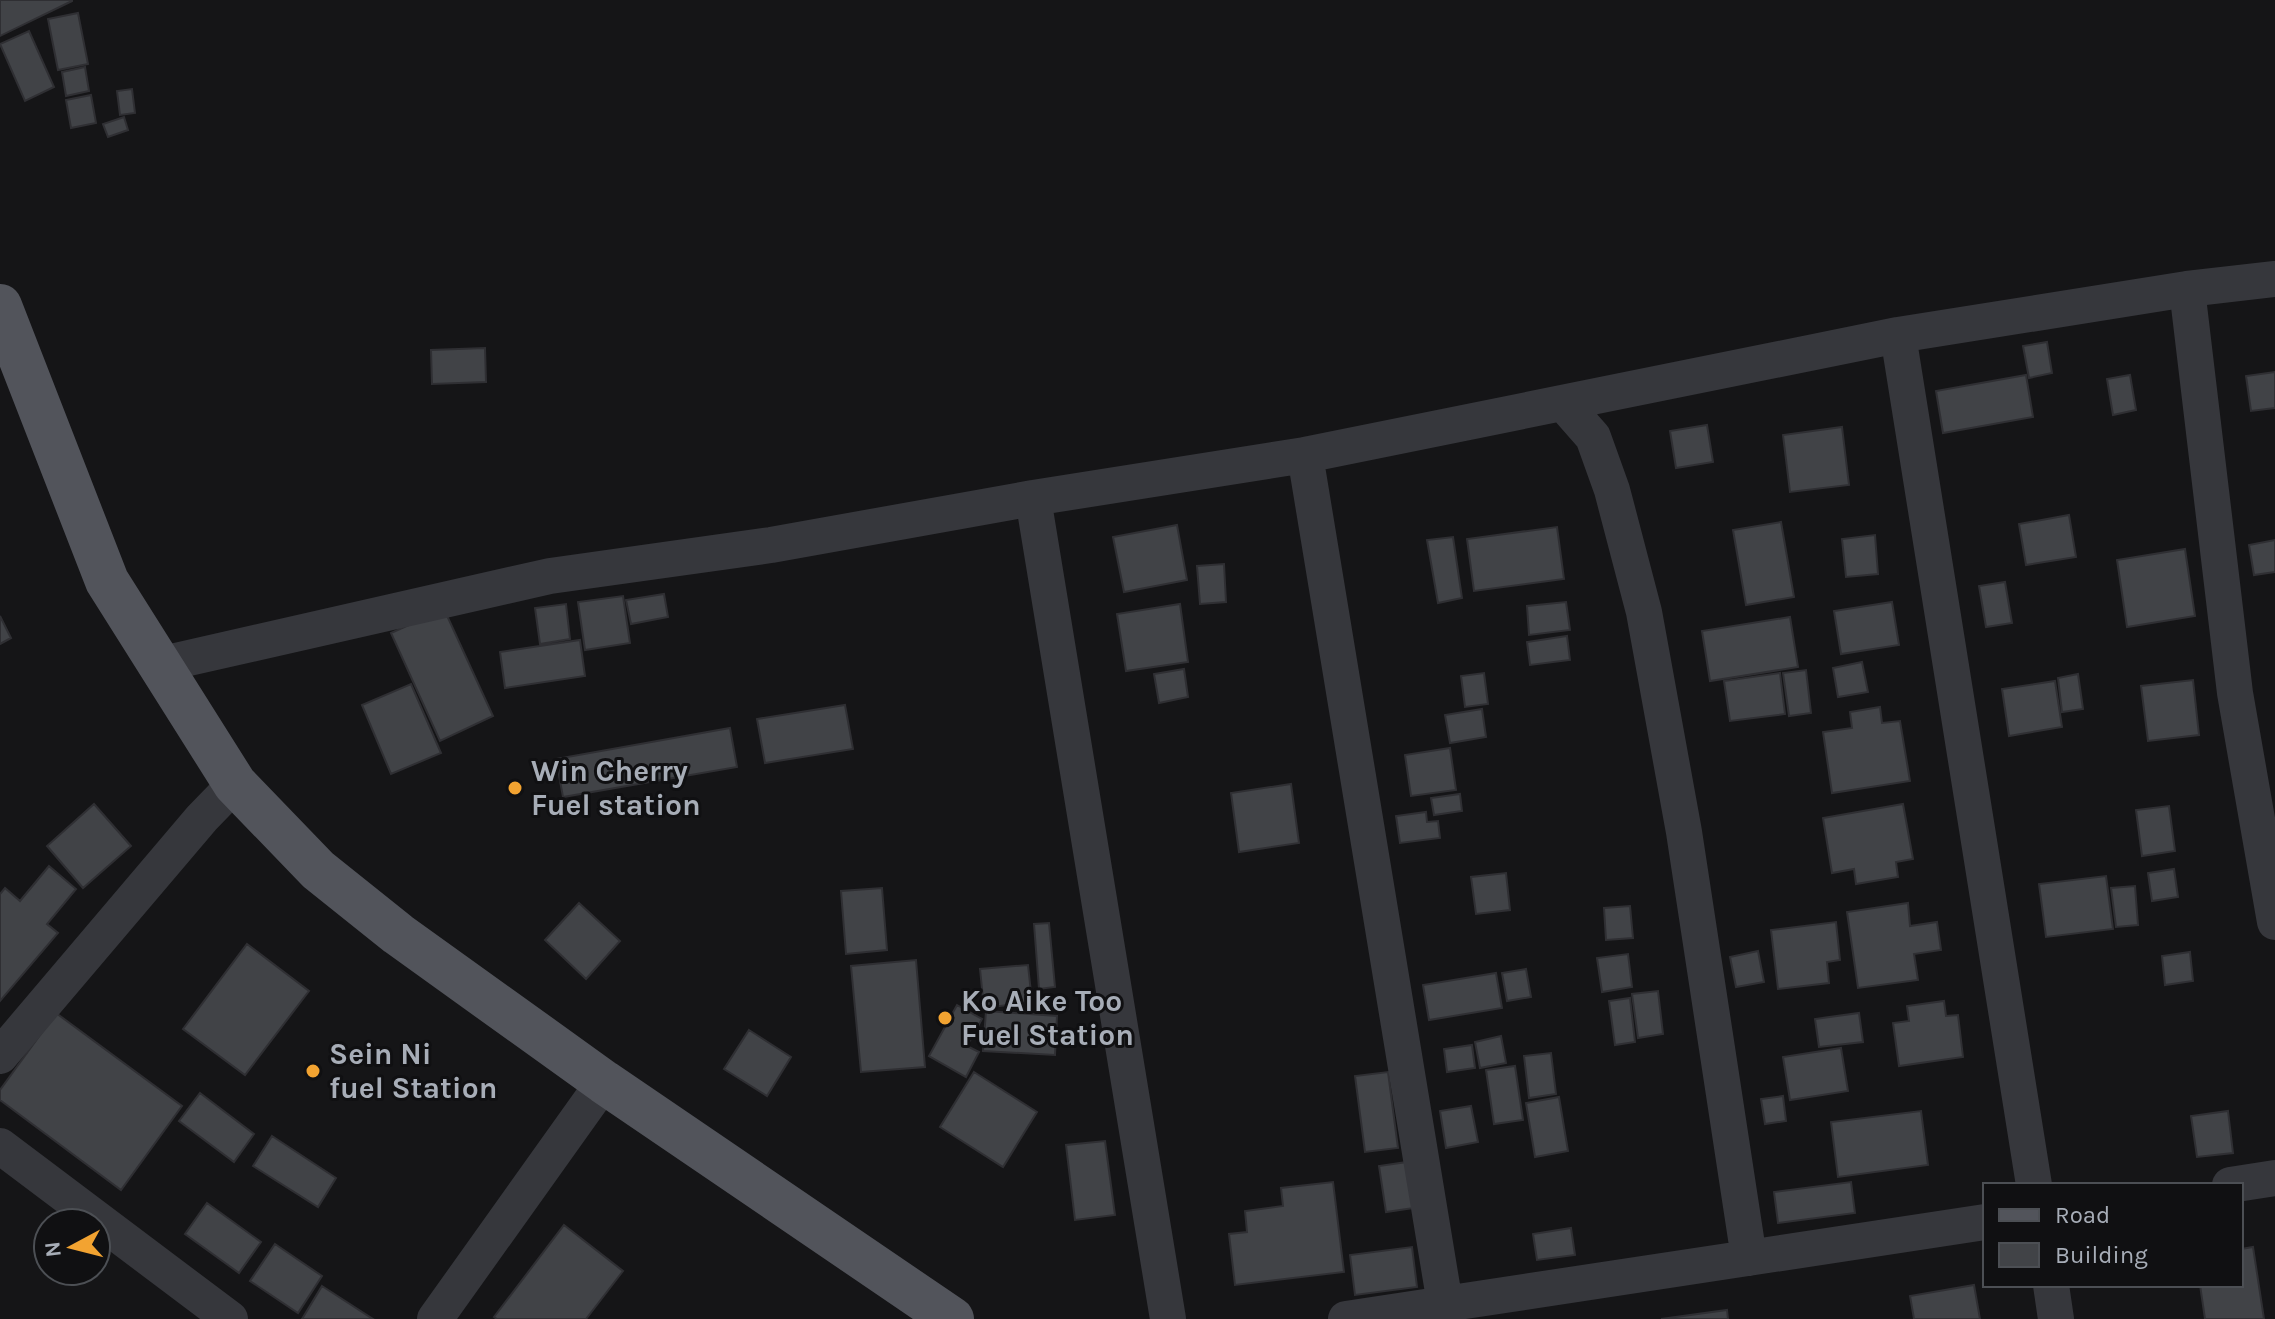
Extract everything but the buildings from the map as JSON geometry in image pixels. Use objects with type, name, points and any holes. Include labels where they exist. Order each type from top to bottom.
[{"type":"main road","points":[[0,306],[107,581],[235,784],[318,870],[398,934],[604,1082],[952,1319]]},
{"type":"street","points":[[158,665],[550,576],[771,545],[1033,498],[1305,455],[1898,335],[2187,289],[2275,279]]},
{"type":"street","points":[[2187,289],[2235,693],[2275,922]]},
{"type":"street","points":[[1898,335],[2034,1183]]},
{"type":"street","points":[[1564,404],[1593,437],[1612,490],[1644,612],[1684,832],[1749,1258]]},
{"type":"street","points":[[1305,455],[1445,1304]]},
{"type":"street","points":[[1033,498],[1168,1319]]},
{"type":"street","points":[[0,1056],[192,830],[235,784]]},
{"type":"street","points":[[435,1319],[604,1082]]},
{"type":"street","points":[[0,1146],[230,1319]]},
{"type":"street","points":[[2243,1183],[2275,1178]]},
{"type":"street","points":[[1346,1319],[1983,1222]]},
{"type":"street","points":[[2051,1287],[2056,1319]]},
{"type":"place","name":"Win Cherry Fuel station","points":[[515,788]]},
{"type":"place","name":"Ko Aike Too Fuel Station","points":[[945,1018]]},
{"type":"place","name":"Sein Ni fuel Station","points":[[313,1071]]}]
